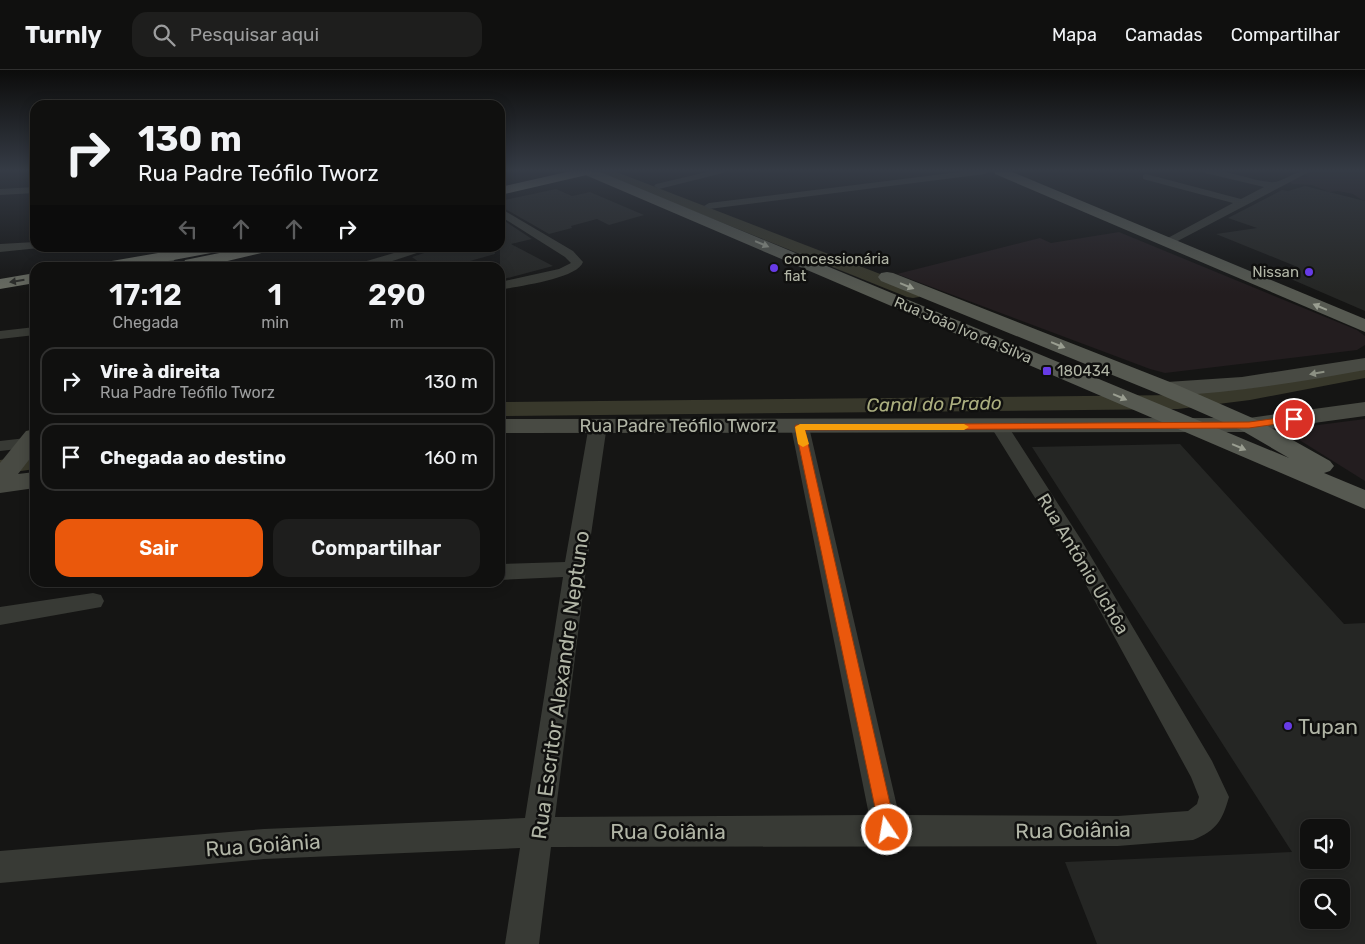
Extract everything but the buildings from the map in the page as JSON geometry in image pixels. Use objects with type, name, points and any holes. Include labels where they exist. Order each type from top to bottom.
[{"type":"highway","points":[[170,260],[197,252]]},
{"type":"highway","points":[[152,262],[233,252]]},
{"type":"highway","points":[[0,284],[30,279]]},
{"type":"highway","points":[[0,296],[30,292]]},
{"type":"main road","name":"Rua João Ivo da Silva","points":[[685,212],[1365,500]]},
{"type":"main road","points":[[723,212],[806,245]]},
{"type":"main road","points":[[1098,212],[1365,326]]},
{"type":"main road","name":"Rua João Ivo da Silva","points":[[869,270],[1176,392],[1249,425],[1365,491]]},
{"type":"street","points":[[1168,242],[1224,212]]},
{"type":"street","points":[[505,214],[561,249],[577,262],[576,265],[563,272],[505,285]]},
{"type":"street","points":[[505,223],[515,220]]},
{"type":"street","points":[[0,248],[30,246]]},
{"type":"street","points":[[376,262],[409,252]]},
{"type":"street","points":[[0,334],[30,332]]},
{"type":"street","points":[[1176,392],[1251,384],[1365,364]]},
{"type":"street","name":"Rua Padre Teófilo Tworz","points":[[505,426],[1000,427],[1185,424],[1249,425],[1365,409]]},
{"type":"street","name":"Rua Escritor Alexandre Neptuno","points":[[522,944],[540,832],[575,569],[598,425]]},
{"type":"street","points":[[800,427],[887,830]]},
{"type":"street","name":"Rua Antônio Uchôa","points":[[1000,427],[1073,543],[1164,702]]},
{"type":"street","points":[[0,480],[25,444]]},
{"type":"street","points":[[0,485],[30,481]]},
{"type":"street","points":[[505,572],[575,569]]},
{"type":"street","points":[[0,616],[93,601]]},
{"type":"street","name":"Rua Goiânia","points":[[0,867],[264,844],[540,832],[1118,831],[1193,825],[1209,813],[1214,797],[1202,770],[1164,702]]},
{"type":"shaded area","points":[[1119,232],[1357,330],[1365,336],[1365,345],[1357,350],[1165,373],[897,274],[1040,238],[1051,243]]},
{"type":"shaded area","points":[[1365,419],[1365,481],[1285,431],[1287,429]]},
{"type":"waterway","points":[[708,212],[913,293]]},
{"type":"waterway","name":"Canal do Prado","points":[[505,409],[1178,402],[1250,394],[1365,372]]},
{"type":"waterway","name":"Canal do Prado","points":[[0,467],[30,463]]},
{"type":"slow traffic","points":[[803,444],[800,427],[964,427]]},
{"type":"place","name":"concessionária fiat","points":[[774,268]]},
{"type":"place","name":"Nissan","points":[[1309,272]]},
{"type":"place","name":"180434","points":[[1047,371]]},
{"type":"place","name":"Tupan","points":[[1288,726]]},
{"type":"route","points":[[887,830],[800,427],[1249,425],[1294,419]]}]
